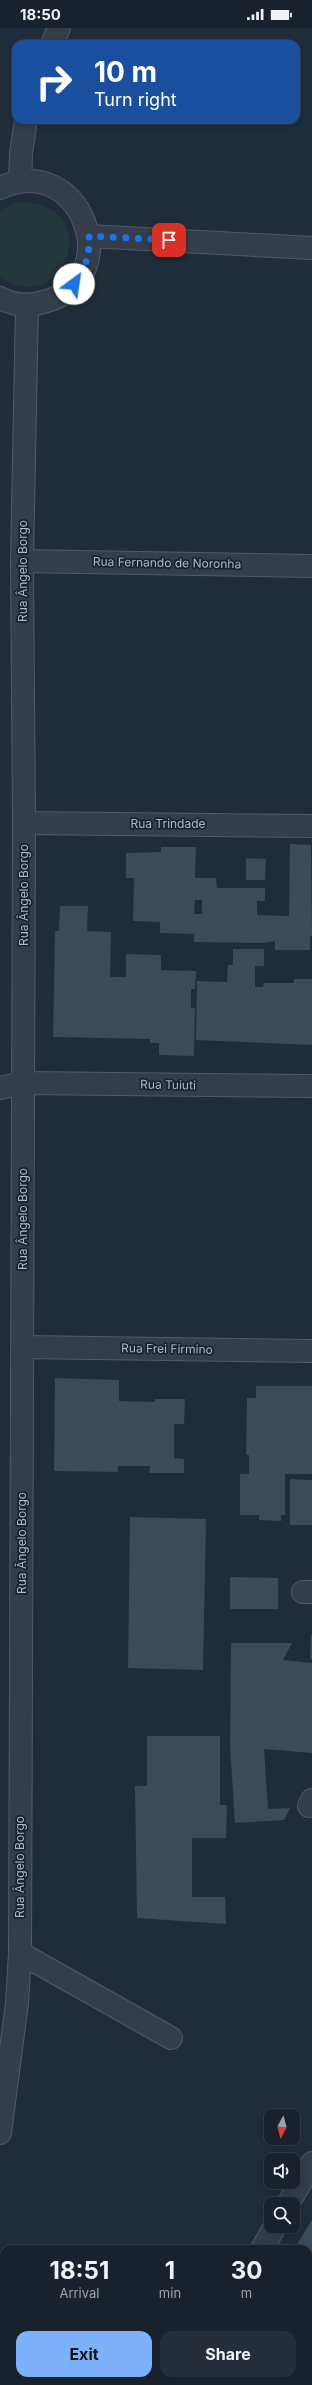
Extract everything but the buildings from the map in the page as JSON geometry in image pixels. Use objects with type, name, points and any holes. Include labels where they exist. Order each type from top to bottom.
[{"type":"street","points":[[54,40],[59,28]]},
{"type":"street","points":[[0,298],[27,305],[52,299],[74,284],[86,262],[89,249],[89,236],[82,213],[66,194],[44,184],[10,185],[21,153],[25,124]]},
{"type":"street","points":[[89,236],[312,248]]},
{"type":"street","name":"Rua Ângelo Borgo","points":[[0,2133],[17,2011],[20,1953],[24,1083],[22,561],[27,305]]},
{"type":"street","name":"Rua Fernando de Noronha","points":[[22,561],[312,566]]},
{"type":"street","name":"Rua Trindade","points":[[24,823],[312,826]]},
{"type":"street","name":"Rua Tuiuti","points":[[0,1088],[24,1083],[312,1086]]},
{"type":"street","name":"Rua Frei Firmino","points":[[23,1347],[312,1350]]},
{"type":"street","points":[[20,1953],[171,2038]]},
{"type":"street","points":[[292,2197],[312,2163]]},
{"type":"street","points":[[264,2245],[271,2233]]},
{"type":"green space","points":[[23,202],[48,208],[63,221],[69,239],[67,257],[57,273],[42,284],[23,287],[0,277],[0,211],[11,204]]},
{"type":"route","points":[[74,284],[81,274],[86,262],[89,249],[89,236],[169,240]]}]
